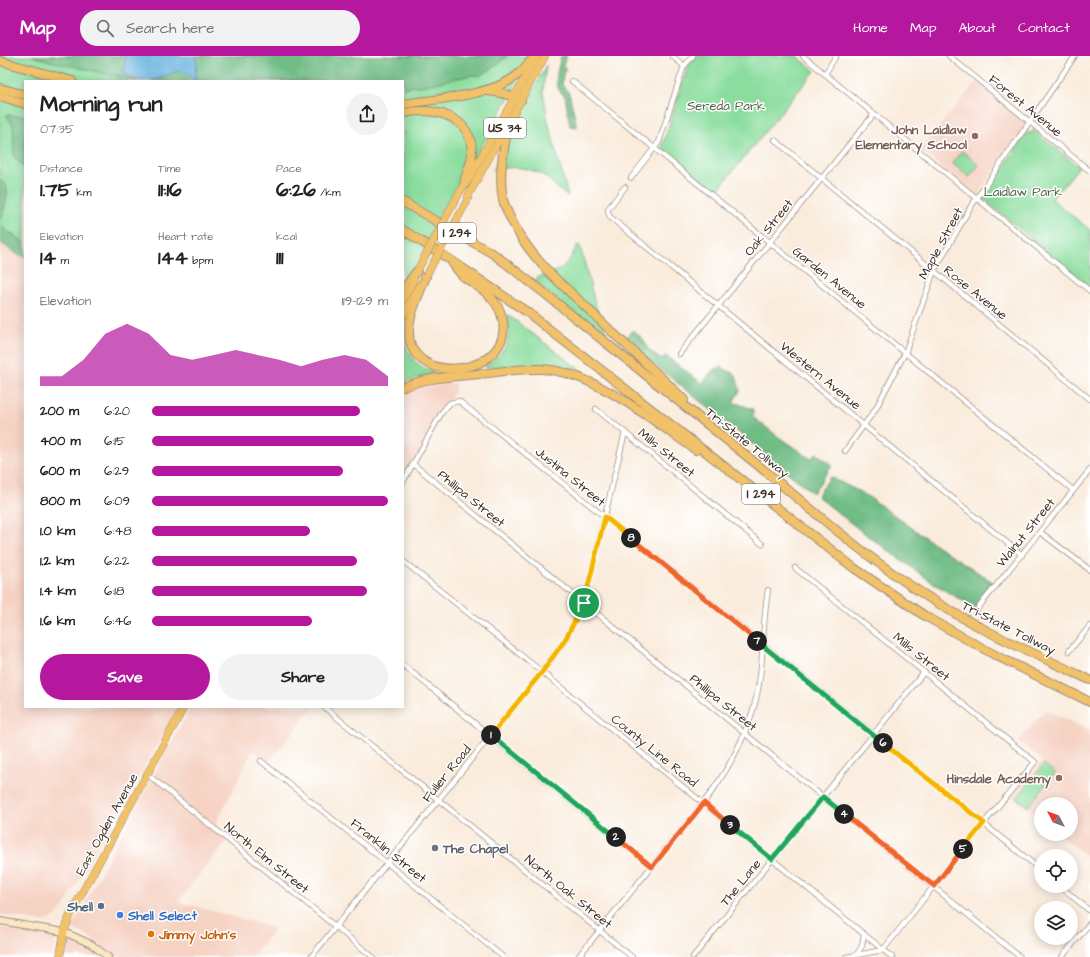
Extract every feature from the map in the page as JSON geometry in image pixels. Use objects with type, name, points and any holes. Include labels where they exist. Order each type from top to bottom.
[{"type":"highway","points":[[404,104],[483,91],[496,87],[515,77],[536,56]]},
{"type":"highway","points":[[0,61],[68,80]]},
{"type":"highway","points":[[0,88],[24,95]]},
{"type":"highway","points":[[483,91],[502,93],[518,99]]},
{"type":"highway","points":[[0,96],[24,104]]},
{"type":"highway","points":[[404,113],[416,111],[440,113],[449,116],[463,127],[470,140],[472,153],[472,160],[465,176],[464,185]]},
{"type":"highway","points":[[509,122],[500,176],[506,211],[525,244],[542,266],[659,374],[706,423]]},
{"type":"highway","name":"Tri-State Tollway","points":[[404,202],[495,255],[544,292],[827,522],[894,574],[929,598],[1004,640],[1090,680]]},
{"type":"highway","name":"I 294","points":[[404,231],[449,259],[527,312],[854,568],[925,616],[995,655],[1090,702]]},
{"type":"highway","points":[[426,276],[409,326],[409,336],[416,352],[423,360],[433,366],[445,368],[470,367],[485,360],[492,354],[500,342],[503,330],[502,316],[494,301],[480,288],[461,275],[449,259]]},
{"type":"highway","points":[[404,289],[417,271]]},
{"type":"highway","points":[[404,387],[430,379],[508,371],[540,369],[562,372],[580,378],[611,393],[717,464],[730,470]]},
{"type":"main road","name":"US 34","points":[[404,313],[426,276],[509,122],[536,56]]},
{"type":"main road","name":"US 34","points":[[404,298],[458,195],[545,56]]},
{"type":"main road","name":"East Ogden Avenue","points":[[60,957],[66,923],[75,904],[183,708]]},
{"type":"main road","points":[[0,921],[64,932],[91,944],[108,957]]},
{"type":"street","points":[[672,56],[684,66]]},
{"type":"street","points":[[631,178],[656,148],[684,66],[693,56]]},
{"type":"street","points":[[803,56],[1090,291]]},
{"type":"street","points":[[825,74],[836,56]]},
{"type":"street","name":"Forest Avenue","points":[[948,56],[1090,172]]},
{"type":"street","name":"Maple Street","points":[[845,451],[875,410],[905,353],[934,271],[977,198],[1075,56]]},
{"type":"street","name":"Garden Avenue","points":[[572,81],[656,148],[1073,490]]},
{"type":"street","name":"Oak Street","points":[[679,354],[874,114]]},
{"type":"street","name":"Rose Avenue","points":[[775,140],[1090,399]]},
{"type":"street","name":"Western Avenue","points":[[625,187],[610,206],[608,212],[610,217],[1022,555]]},
{"type":"street","name":"Justina Street","points":[[414,464],[442,412],[450,403],[459,401],[605,517],[1034,864]]},
{"type":"street","name":"Mills Street","points":[[596,408],[762,544]]},
{"type":"street","name":"Fuller Road","points":[[311,957],[542,672],[565,640],[584,603],[626,432]]},
{"type":"street","points":[[404,480],[414,464]]},
{"type":"street","name":"Phillipa Street","points":[[414,464],[1020,957]]},
{"type":"street","name":"Walnut Street","points":[[978,608],[1090,470]]},
{"type":"street","points":[[1040,532],[1090,570]]},
{"type":"street","name":"County Line Road","points":[[404,562],[704,803],[892,957]]},
{"type":"street","name":"Mills Street","points":[[795,568],[1035,762],[984,823]]},
{"type":"street","points":[[578,957],[704,803],[730,766],[745,734],[757,695],[768,590]]},
{"type":"street","points":[[1069,651],[1090,626]]},
{"type":"street","points":[[404,666],[652,867]]},
{"type":"street","name":"The Lane","points":[[693,957],[924,672]]},
{"type":"street","name":"North Oak Street","points":[[325,708],[632,957]]},
{"type":"street","name":"Franklin Street","points":[[260,762],[503,957]]},
{"type":"street","name":"North Elm Street","points":[[148,774],[373,957]]},
{"type":"street","points":[[846,957],[883,950],[984,823]]},
{"type":"street","points":[[1068,893],[1090,911]]},
{"type":"street","points":[[1062,957],[1090,923]]},
{"type":"street","points":[[857,954],[862,946],[864,934]]},
{"type":"shaded area","name":"John Laidlaw Elementary School","points":[[977,81],[1028,122],[976,197],[920,150]]},
{"type":"shaded area","points":[[0,230],[24,249],[24,708],[178,708],[64,906],[57,915],[50,920],[42,922],[0,914]]},
{"type":"shaded area","points":[[455,383],[455,391],[404,481],[404,393],[412,389]]},
{"type":"shaded area","points":[[190,708],[312,708],[269,762],[253,750],[215,825],[230,837],[178,902],[275,928],[252,957],[116,957],[88,936],[71,928]]},
{"type":"shaded area","name":"Hinsdale Academy","points":[[1045,710],[1090,730],[1090,849],[1085,855],[1068,841],[1078,841],[1078,797],[1034,797],[1034,813],[1012,796],[1042,760],[1019,741]]},
{"type":"shaded area","points":[[0,927],[55,938],[53,957],[0,957]]},
{"type":"shaded area","points":[[68,941],[77,942],[89,947],[102,957],[66,957]]},
{"type":"green space","points":[[0,56],[532,56],[404,285],[404,80],[24,80],[24,250],[0,230]]},
{"type":"green space","points":[[32,56],[125,56],[124,70],[131,79],[134,80],[131,80]]},
{"type":"green space","points":[[195,56],[507,56],[500,63],[480,76],[472,75],[427,85],[404,88],[404,80],[194,80],[197,68]]},
{"type":"green space","points":[[561,56],[567,56],[563,65],[566,69],[563,74],[562,85],[569,92],[577,127],[570,126],[565,96],[558,88],[557,72]]},
{"type":"green space","name":"Sereda Park","points":[[697,56],[797,56],[815,71],[715,193],[663,150],[662,147],[686,72],[690,64]]},
{"type":"green space","points":[[546,65],[543,91],[548,121],[568,196],[547,178],[534,171],[521,168],[493,170]]},
{"type":"green space","points":[[178,71],[187,73],[194,80],[156,80]]},
{"type":"green space","points":[[6,115],[24,116],[24,167],[14,157],[13,125]]},
{"type":"green space","name":"Laidlaw Park","points":[[1033,130],[1079,167],[1052,199],[1090,230],[1090,287],[983,197],[1028,132],[1032,133]]},
{"type":"green space","points":[[962,151],[979,165],[969,177],[952,163]]},
{"type":"green space","points":[[0,180],[6,185],[7,193],[4,209],[0,219]]},
{"type":"green space","points":[[0,226],[24,242],[24,257],[17,254],[0,242]]},
{"type":"green space","points":[[577,245],[580,246],[595,303],[606,333],[619,350],[535,282],[538,277],[552,273],[567,263]]},
{"type":"green space","points":[[507,315],[588,376],[555,366],[484,367],[492,362],[506,346],[509,332]]},
{"type":"green space","points":[[633,330],[644,340],[648,349],[660,359],[666,356],[702,383],[713,370],[721,367],[736,375],[740,391],[733,402],[753,409],[753,417],[811,459],[816,453],[832,465],[813,493],[632,346],[626,338]]},
{"type":"green space","points":[[404,340],[412,357],[421,366],[433,371],[433,374],[404,382]]},
{"type":"green space","points":[[830,477],[866,495],[926,538],[994,583],[975,608],[936,585],[861,531],[817,496]]},
{"type":"green space","points":[[1044,764],[1055,773],[1036,797],[1034,797],[1034,799],[1028,807],[1017,798]]},
{"type":"water","points":[[125,56],[195,56],[197,63],[195,75],[197,78],[194,80],[187,73],[178,71],[156,80],[136,80],[125,75]]},
{"type":"place","name":"John Laidlaw Elementary School","points":[[975,136]]},
{"type":"place","name":"Hinsdale Academy","points":[[1059,778]]},
{"type":"place","name":"The Chapel","points":[[435,848]]},
{"type":"place","name":"Shell","points":[[101,906]]},
{"type":"place","name":"Shell Select","points":[[120,915]]},
{"type":"place","name":"Jimmy John's","points":[[151,934]]},
{"type":"route","points":[[605,517],[984,823],[934,886],[823,797],[772,859],[704,803],[652,867],[490,736],[542,672],[565,640],[584,603],[605,517]]}]
